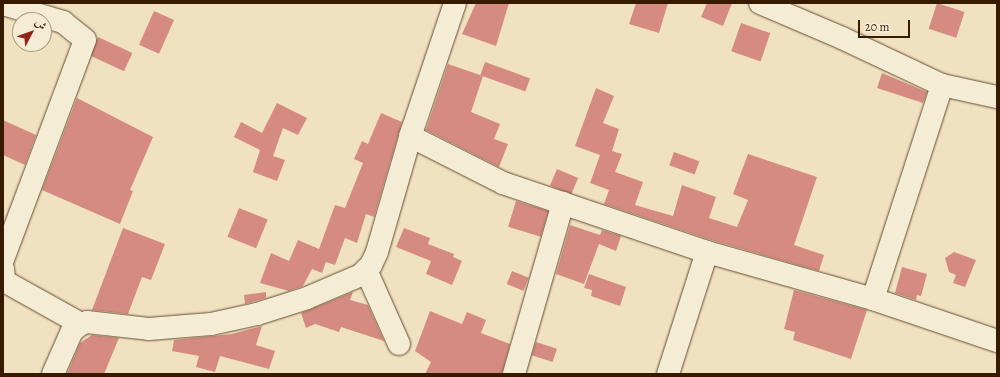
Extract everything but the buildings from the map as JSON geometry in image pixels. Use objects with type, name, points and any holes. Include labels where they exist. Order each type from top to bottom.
[{"type":"street","points":[[3,269],[4,281],[81,324],[149,329],[211,324],[257,314],[307,298],[355,279],[366,270],[377,252],[410,136],[455,3]]},
{"type":"street","points":[[760,3],[842,38],[942,85],[997,97]]},
{"type":"street","points":[[3,4],[64,22],[85,40],[3,259]]},
{"type":"street","points":[[873,299],[942,85]]},
{"type":"street","points":[[410,136],[503,183],[707,252],[873,299],[997,341]]},
{"type":"street","points":[[514,374],[563,203]]},
{"type":"street","points":[[668,374],[707,252]]},
{"type":"street","points":[[366,270],[399,344]]},
{"type":"street","points":[[53,374],[72,331],[81,324]]}]
